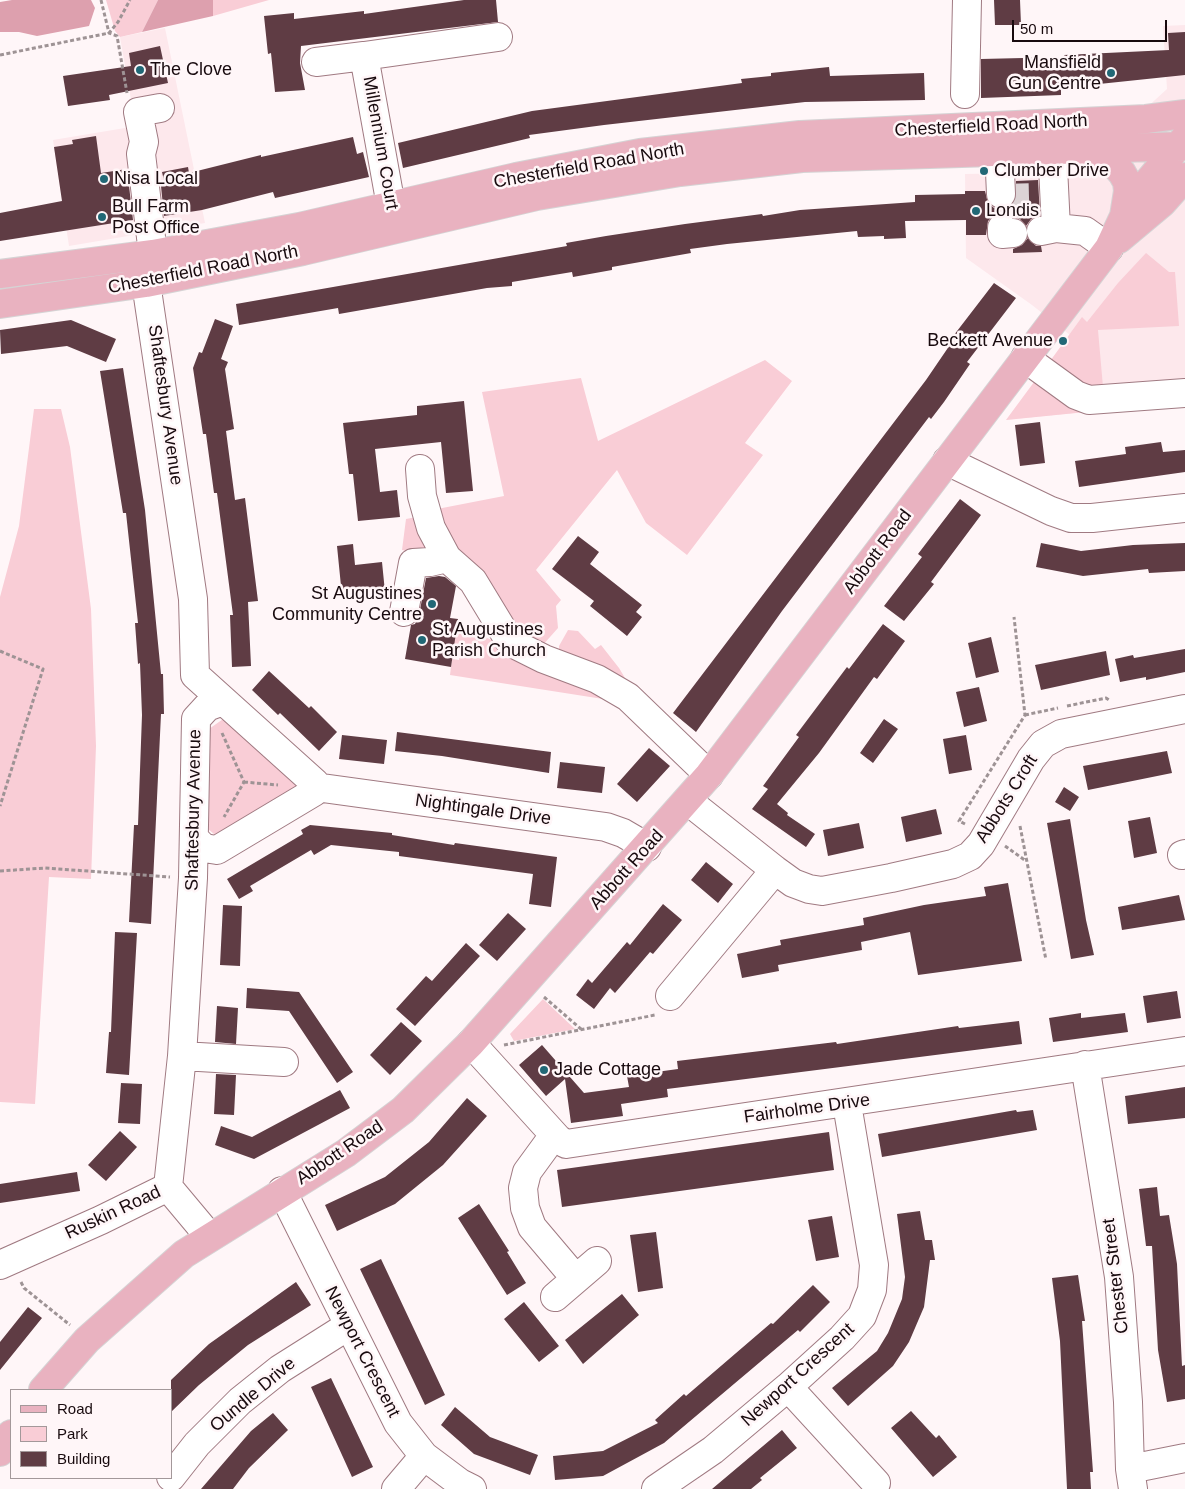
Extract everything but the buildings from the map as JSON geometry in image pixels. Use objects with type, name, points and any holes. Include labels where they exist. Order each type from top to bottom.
[{"type":"main road","name":"Chesterfield Road North","points":[[998,139],[1051,122],[1146,119],[1185,114]]},
{"type":"main road","name":"Chesterfield Road North","points":[[0,274],[152,254],[298,227],[393,217],[559,181],[640,153],[800,135],[998,139],[1065,149],[1182,143]]},
{"type":"main road","name":"Abbott Road","points":[[45,1389],[87,1340],[139,1291],[209,1236],[346,1152],[403,1110],[483,1045],[709,775],[1109,248],[1124,216],[1146,183],[1182,143]]},
{"type":"main road","points":[[1065,149],[1100,156],[1116,165],[1127,182],[1128,191],[1124,216]]},
{"type":"main road","name":"Abbott Road","points":[[1109,248],[1162,203],[1185,177]]},
{"type":"main road","name":"Chesterfield Road North","points":[[0,304],[146,283],[303,251],[393,217]]},
{"type":"main road","points":[[0,1452],[10,1436]]},
{"type":"street","points":[[966,94],[967,0]]},
{"type":"street","name":"Millennium Court","points":[[316,62],[498,38]]},
{"type":"street","name":"Millennium Court","points":[[364,56],[393,217]]},
{"type":"street","points":[[146,283],[152,254],[141,154],[144,142],[138,112],[160,108]]},
{"type":"street","points":[[1051,122],[1065,149],[1048,196],[1049,230],[1085,231],[1109,248]]},
{"type":"street","points":[[998,139],[1002,194]]},
{"type":"street","name":"Shaftesbury Avenue","points":[[146,283],[193,599],[195,675],[223,701],[207,707],[196,719],[193,878],[182,1056],[168,1187]]},
{"type":"street","points":[[1025,358],[1076,394],[1089,400],[1185,393]]},
{"type":"street","points":[[947,461],[1052,512],[1071,518],[1092,518],[1185,508]]},
{"type":"street","points":[[420,468],[422,496],[431,528],[447,558],[473,581],[510,642],[544,659],[597,679],[628,697],[709,775]]},
{"type":"street","points":[[404,612],[413,563],[447,558]]},
{"type":"street","points":[[194,838],[204,848],[217,850],[314,792],[315,788],[316,783],[223,701]]},
{"type":"street","name":"Abbots Croft","points":[[688,801],[793,883],[809,889],[822,891],[953,864],[970,856],[986,836],[1031,759],[1042,744],[1061,734],[1185,709]]},
{"type":"street","name":"Nightingale Drive","points":[[315,788],[606,827],[623,833],[647,847]]},
{"type":"street","points":[[670,996],[775,870]]},
{"type":"street","name":"Fairholme Drive","points":[[483,1045],[554,1135],[566,1144],[847,1104],[1085,1065],[1185,1052]]},
{"type":"street","points":[[182,1056],[284,1062]]},
{"type":"street","name":"Chester Street","points":[[1085,1065],[1119,1277],[1132,1479]]},
{"type":"street","name":"Newport Crescent","points":[[656,1489],[713,1450],[788,1387],[842,1338],[862,1316],[872,1290],[874,1265],[847,1104]]},
{"type":"street","points":[[554,1135],[528,1172],[523,1188],[525,1208],[532,1228],[576,1279]]},
{"type":"street","name":"Ruskin Road","points":[[10,1273],[101,1220],[168,1187],[209,1236]]},
{"type":"street","name":"Newport Crescent","points":[[282,1191],[398,1423],[424,1456],[460,1483],[472,1489]]},
{"type":"street","points":[[555,1297],[597,1261]]},
{"type":"street","name":"Oundle Drive","points":[[172,1477],[197,1444],[240,1401],[280,1369],[348,1326]]},
{"type":"street","points":[[788,1387],[876,1483]]},
{"type":"street","points":[[396,1489],[424,1456]]},
{"type":"street","points":[[1132,1479],[1185,1458]]},
{"type":"street","name":"Oundle Drive","points":[[162,1489],[170,1479]]},
{"type":"path","points":[[0,55],[110,33],[130,0]]},
{"type":"path","points":[[986,836],[959,821],[1024,715],[1014,617]]},
{"type":"path","points":[[0,651],[43,669],[0,806]]},
{"type":"path","points":[[221,730],[244,782]]},
{"type":"path","points":[[244,782],[283,785]]},
{"type":"path","points":[[222,820],[244,782]]},
{"type":"path","points":[[1020,825],[1046,960]]},
{"type":"path","points":[[0,871],[45,868],[193,878]]},
{"type":"path","points":[[542,995],[581,1030]]},
{"type":"path","points":[[483,1045],[581,1030],[666,1013],[670,996]]},
{"type":"path","points":[[10,1273],[24,1288],[70,1325]]},
{"type":"shaded area","points":[[12,0],[91,0],[95,8],[89,26],[37,36],[19,32],[0,32],[0,2]]},
{"type":"shaded area","points":[[158,0],[213,0],[213,16],[142,32]]},
{"type":"shaded area","points":[[1185,25],[1185,402],[1006,420],[1070,335],[966,258],[965,174],[1076,172],[1167,89],[1163,26]]},
{"type":"shaded area","points":[[165,28],[205,223],[69,246],[53,140],[131,127],[135,122],[120,37]]},
{"type":"green space","points":[[106,0],[158,0],[142,32],[120,37],[115,31]]},
{"type":"green space","points":[[213,0],[269,0],[213,16]]},
{"type":"green space","points":[[1146,253],[1169,272],[1175,272],[1179,326],[1098,330],[1103,387],[1090,391],[1048,364],[1082,317],[1087,322],[1118,283]]},
{"type":"green space","points":[[765,360],[792,381],[745,443],[763,455],[687,555],[646,523],[617,470],[536,570],[561,600],[556,606],[558,628],[542,646],[525,642],[446,541],[432,510],[504,496],[482,392],[581,378],[598,441]]},
{"type":"green space","points":[[1037,378],[1106,410],[1006,420]]},
{"type":"green space","points":[[34,409],[61,409],[70,447],[91,609],[96,746],[91,879],[49,877],[35,1104],[0,1102],[0,597],[19,526]]},
{"type":"green space","points":[[422,516],[432,557],[402,550],[406,519]]},
{"type":"green space","points":[[568,630],[578,631],[595,649],[601,645],[628,683],[559,656],[559,646]]},
{"type":"green space","points":[[455,633],[485,637],[622,702],[450,675],[452,659],[459,660],[461,647],[453,645]]},
{"type":"green space","points":[[226,717],[304,784],[221,840],[207,828],[209,729]]},
{"type":"green space","points":[[543,999],[575,1029],[514,1041],[510,1034]]},
{"type":"tunnel","points":[[1001,198],[1040,197]]},
{"type":"place","name":"The Clove","points":[[140,70]]},
{"type":"place","name":"Mansfield Gun Centre","points":[[1111,73]]},
{"type":"place","name":"Clumber Drive","points":[[984,171]]},
{"type":"place","name":"Nisa Local","points":[[104,179]]},
{"type":"place","name":"Londis","points":[[976,211]]},
{"type":"place","name":"Bull Farm Post Office","points":[[102,217]]},
{"type":"place","name":"Beckett Avenue","points":[[1063,341]]},
{"type":"place","name":"St Augustines Community Centre","points":[[432,604]]},
{"type":"place","name":"St Augustines Parish Church","points":[[422,640]]},
{"type":"place","name":"Jade Cottage","points":[[544,1070]]}]
